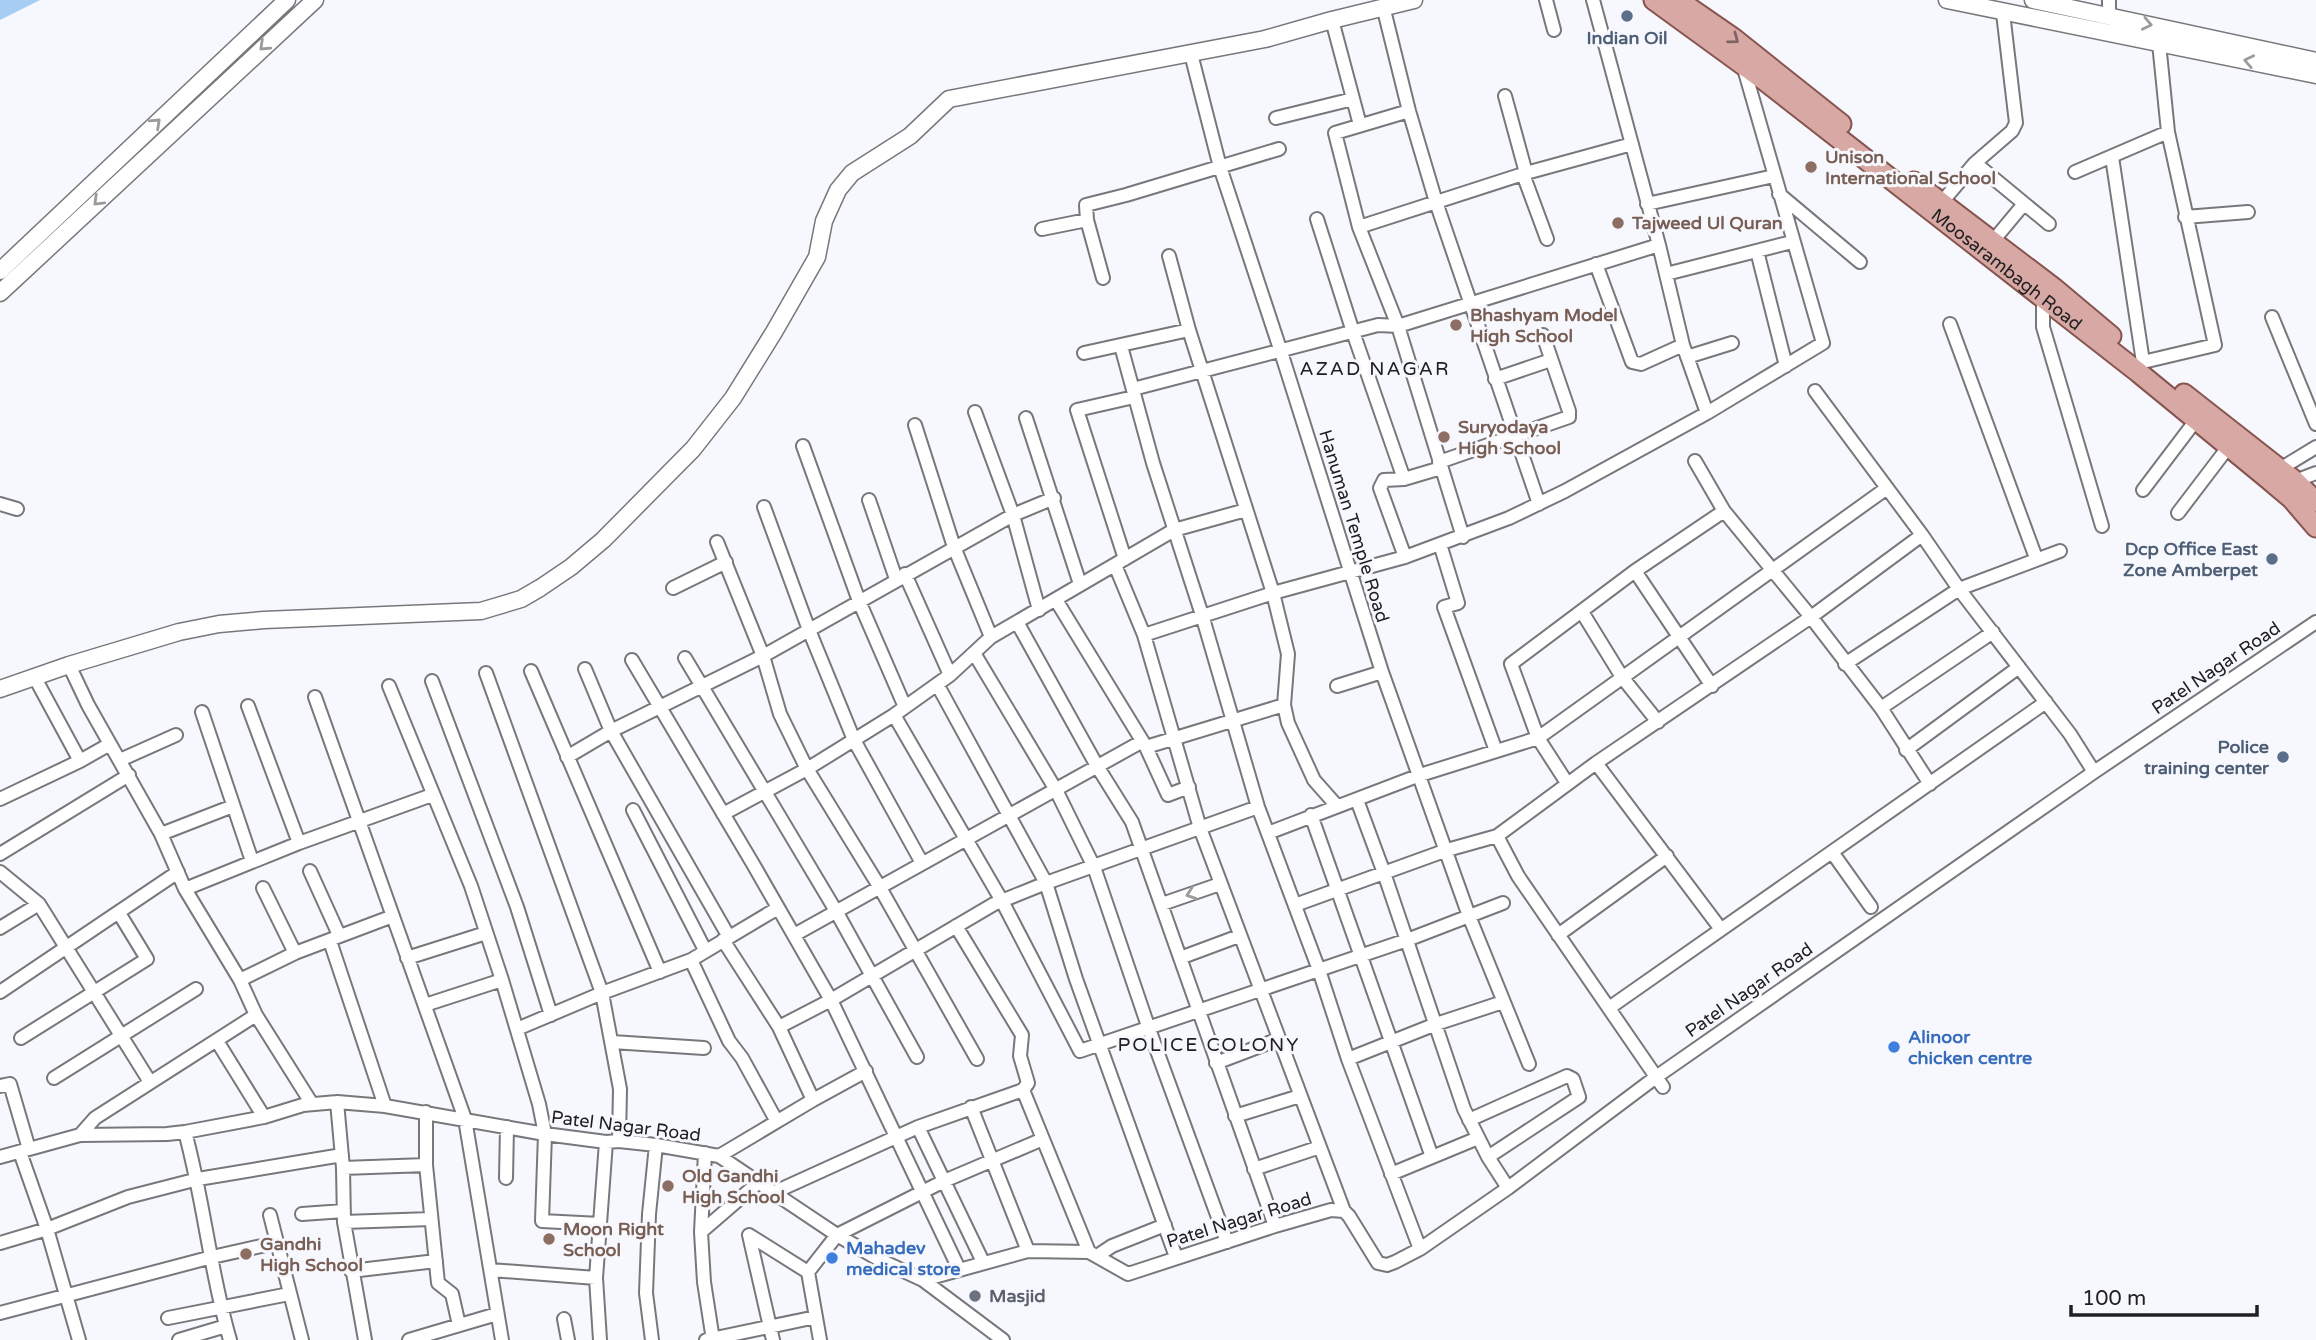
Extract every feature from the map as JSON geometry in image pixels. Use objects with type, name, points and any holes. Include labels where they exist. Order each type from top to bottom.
[{"type":"main road","name":"Moosarambagh Road","points":[[1654,0],[1742,64],[2229,446],[2292,499],[2316,527]]},
{"type":"main road","name":"Moosarambagh Road","points":[[1678,0],[1733,38],[1993,241],[2287,475],[2316,502]]},
{"type":"street","points":[[0,271],[287,0]]},
{"type":"street","points":[[0,293],[315,0]]},
{"type":"street","points":[[1546,0],[1554,30]]},
{"type":"street","points":[[1593,0],[1685,351],[1707,413]]},
{"type":"street","points":[[1947,0],[2316,75]]},
{"type":"street","points":[[2033,0],[2109,8],[2316,61]]},
{"type":"street","points":[[0,689],[69,664],[179,632],[219,624],[481,611],[521,599],[571,567],[603,540],[693,449],[713,425],[774,332],[817,257],[824,221],[838,190],[852,173],[910,136],[949,99],[1265,39],[1398,2],[1409,111],[1436,202],[1539,504]]},
{"type":"street","points":[[1941,202],[1975,163],[2011,131],[2016,123],[2003,13]]},
{"type":"street","points":[[1332,20],[1360,125]]},
{"type":"street","points":[[2112,157],[2143,362],[2214,345],[2168,132],[2159,43]]},
{"type":"street","name":"Hanuman Temple Road","points":[[1191,54],[1220,167],[1282,352],[1382,672],[1469,916],[1529,1065]]},
{"type":"street","points":[[1144,635],[1273,593],[1463,537],[1539,504],[1707,413],[1823,343],[1742,64]]},
{"type":"street","points":[[1505,96],[1524,173],[1547,239]]},
{"type":"street","points":[[1276,118],[1353,99]]},
{"type":"street","points":[[1409,111],[1335,133],[1359,227],[1398,326],[1463,537]]},
{"type":"street","points":[[2075,172],[2168,132]]},
{"type":"street","points":[[1359,227],[1524,173],[1632,144]]},
{"type":"street","points":[[1103,278],[1087,219],[1086,205],[1279,149]]},
{"type":"street","points":[[1975,163],[2049,224]]},
{"type":"street","points":[[1647,204],[1774,176]]},
{"type":"street","points":[[1779,193],[1860,262]]},
{"type":"street","points":[[1993,241],[2023,205]]},
{"type":"street","points":[[2185,217],[2248,212]]},
{"type":"street","points":[[1042,229],[1087,219]]},
{"type":"street","points":[[1317,219],[1404,479]]},
{"type":"street","points":[[1666,274],[1792,242]]},
{"type":"street","points":[[1344,1212],[1200,828],[1077,410],[1202,369],[1282,352],[1378,326],[1398,326],[1659,244]]},
{"type":"street","points":[[1757,251],[1786,366]]},
{"type":"street","points":[[1169,256],[1189,330],[1273,593],[1288,654],[1293,688],[1284,705],[1289,723],[1314,780],[1337,806]]},
{"type":"street","points":[[1596,264],[1632,362],[1641,364],[1685,351],[1732,343]]},
{"type":"street","points":[[2043,299],[2043,327],[2102,526]]},
{"type":"street","points":[[2272,317],[2316,424]]},
{"type":"street","points":[[1950,324],[2036,558]]},
{"type":"street","points":[[1084,353],[1189,330]]},
{"type":"street","points":[[1405,556],[1380,488],[1384,480],[1404,479],[1514,435],[1569,417],[1543,335]]},
{"type":"street","points":[[1121,346],[1258,807],[1420,1249]]},
{"type":"street","points":[[1495,379],[1551,360]]},
{"type":"street","points":[[1815,391],[1959,589],[2046,702],[2094,772]]},
{"type":"street","points":[[975,412],[1013,515],[1039,610]]},
{"type":"street","points":[[1026,418],[1080,584]]},
{"type":"street","points":[[2143,490],[2196,420]]},
{"type":"street","points":[[915,425],[954,547],[991,637]]},
{"type":"street","points":[[803,446],[900,711],[1080,1051],[1407,940],[1503,903]]},
{"type":"street","points":[[2178,513],[2229,446]]},
{"type":"street","points":[[2287,475],[2316,447]]},
{"type":"street","points":[[1695,461],[1724,511],[1881,708],[1930,784]]},
{"type":"street","points":[[2287,475],[2316,473]]},
{"type":"street","points":[[1268,833],[1420,775],[1538,738],[1887,488]]},
{"type":"street","points":[[567,757],[611,731],[763,656],[1013,515],[1054,498]]},
{"type":"street","points":[[869,500],[900,577],[950,675]]},
{"type":"street","points":[[0,504],[16,509]]},
{"type":"street","points":[[764,507],[809,630],[854,740],[922,863]]},
{"type":"street","points":[[723,814],[807,769],[900,711],[950,675],[991,637],[1080,584],[1174,530],[1247,510]]},
{"type":"street","points":[[1567,783],[1538,738],[1511,664],[1635,571],[1724,511]]},
{"type":"street","points":[[1294,905],[1447,850],[1497,836],[1567,783],[1811,617],[1922,535]]},
{"type":"street","points":[[717,542],[763,656],[780,714],[807,769],[879,886],[977,1059]]},
{"type":"street","points":[[1440,544],[1458,603],[1444,607],[1496,751]]},
{"type":"street","points":[[1845,664],[1959,589],[2060,551]]},
{"type":"street","points":[[673,588],[726,562]]},
{"type":"street","points":[[1635,571],[1712,686]]},
{"type":"street","points":[[1056,600],[1143,744],[1168,795],[1189,787]]},
{"type":"street","points":[[1582,612],[1622,677],[1658,722]]},
{"type":"street","points":[[1017,622],[1097,766],[1132,822],[1275,1226]]},
{"type":"street","name":"Patel Nagar Road","points":[[0,1157],[80,1135],[186,1132],[264,1117],[312,1104],[337,1102],[385,1106],[545,1134],[656,1145],[719,1156],[838,1235],[880,1260],[923,1280],[1028,1251],[1093,1254],[1128,1274],[1331,1210],[1344,1212],[1354,1222],[1378,1263],[1387,1265],[1420,1249],[1660,1082],[2094,772],[2316,622]]},
{"type":"street","points":[[1881,708],[1993,632]]},
{"type":"street","points":[[974,653],[1056,790],[1094,867],[1149,1029],[1227,1242]]},
{"type":"street","points":[[685,658],[836,911],[917,1057]]},
{"type":"street","points":[[632,660],[831,1000],[959,1269]]},
{"type":"street","points":[[69,664],[88,705],[161,834],[185,889],[240,980],[256,1015],[312,1104]]},
{"type":"street","points":[[1906,750],[2019,667]]},
{"type":"street","points":[[585,669],[611,731],[726,939],[779,1027],[813,1100]]},
{"type":"street","points":[[531,671],[660,972]]},
{"type":"street","points":[[1337,686],[1382,672]]},
{"type":"street","points":[[486,673],[602,993],[612,1042],[620,1089],[600,1224],[596,1278],[600,1340]]},
{"type":"street","points":[[34,676],[80,761]]},
{"type":"street","points":[[432,681],[517,907],[551,1015]]},
{"type":"street","points":[[937,684],[1046,883],[1076,979],[1177,1257]]},
{"type":"street","points":[[389,686],[471,886],[517,1029],[545,1134],[542,1221],[600,1224]]},
{"type":"street","points":[[314,697],[465,1119],[502,1340]]},
{"type":"street","points":[[1609,1008],[2046,702]]},
{"type":"street","points":[[794,935],[1097,766],[1143,744],[1174,738],[1284,705]]},
{"type":"street","points":[[248,706],[299,843]]},
{"type":"street","points":[[202,712],[252,861]]},
{"type":"street","points":[[120,760],[176,735]]},
{"type":"street","points":[[0,799],[110,744]]},
{"type":"street","points":[[1596,763],[1720,928]]},
{"type":"street","points":[[0,854],[129,775]]},
{"type":"street","points":[[185,889],[299,843],[432,795]]},
{"type":"street","points":[[1357,800],[1469,1119],[1488,1157],[1508,1188]]},
{"type":"street","points":[[161,834],[233,806]]},
{"type":"street","points":[[779,1027],[1002,901],[1258,807]]},
{"type":"street","points":[[633,810],[705,950]]},
{"type":"street","points":[[1311,815],[1432,1157]]},
{"type":"street","points":[[1497,836],[1518,876],[1660,1082]]},
{"type":"street","points":[[1832,852],[1871,907]]},
{"type":"street","points":[[1558,935],[1667,856]]},
{"type":"street","points":[[310,871],[334,938],[385,1106]]},
{"type":"street","points":[[0,872],[38,904],[96,992],[150,1082]]},
{"type":"street","points":[[0,992],[178,872]]},
{"type":"street","points":[[1162,904],[1220,884]]},
{"type":"street","points":[[263,888],[295,953]]},
{"type":"street","points":[[0,928],[38,904]]},
{"type":"street","points":[[517,1029],[602,993],[691,960],[778,908]]},
{"type":"street","points":[[21,1038],[147,960],[119,913]]},
{"type":"street","points":[[240,980],[295,953],[393,916]]},
{"type":"street","points":[[775,1192],[918,1127],[1023,1090],[1028,1083],[1020,1056],[1022,1035],[956,926]]},
{"type":"street","points":[[407,958],[486,933]]},
{"type":"street","points":[[1180,958],[1239,936]]},
{"type":"street","points":[[691,960],[729,1041],[742,1058],[776,1120]]},
{"type":"street","points":[[425,1005],[502,980]]},
{"type":"street","points":[[54,1078],[196,989]]},
{"type":"street","points":[[1349,1059],[1436,1024],[1503,1002]]},
{"type":"street","points":[[80,1135],[95,1118],[256,1015]]},
{"type":"street","points":[[1216,1063],[1279,1039]]},
{"type":"street","points":[[217,1041],[264,1117]]},
{"type":"street","points":[[612,1042],[704,1048]]},
{"type":"street","points":[[719,1156],[776,1120],[866,1071]]},
{"type":"street","points":[[1469,1119],[1567,1076],[1573,1079],[1579,1097],[1488,1157]]},
{"type":"street","points":[[0,1086],[9,1084],[24,1151],[79,1340]]},
{"type":"street","points":[[1023,1090],[1093,1254],[1165,1226]]},
{"type":"street","points":[[1235,1116],[1300,1096]]},
{"type":"street","points":[[337,1102],[344,1217],[351,1271],[365,1340]]},
{"type":"street","points":[[971,1107],[1028,1251]]},
{"type":"street","points":[[426,1112],[426,1165],[438,1283],[452,1294],[459,1325]]},
{"type":"street","points":[[506,1178],[507,1127]]},
{"type":"street","points":[[918,1127],[983,1262]]},
{"type":"street","points":[[186,1132],[230,1340]]},
{"type":"street","points":[[1391,1174],[1478,1138]]},
{"type":"street","points":[[808,1272],[838,1235],[944,1181],[1044,1139]]},
{"type":"street","points":[[652,1340],[646,1293],[649,1214],[656,1145]]},
{"type":"street","points":[[1254,1169],[1320,1147]]},
{"type":"street","points":[[705,1153],[701,1232],[711,1340],[816,1317]]},
{"type":"street","points":[[0,1243],[47,1229],[128,1198],[198,1179],[342,1162],[426,1165]]},
{"type":"street","points":[[701,1232],[759,1182]]},
{"type":"street","points":[[302,1214],[431,1219]]},
{"type":"street","points":[[270,1215],[275,1243],[302,1340]]},
{"type":"street","points":[[773,1340],[748,1236],[808,1272],[820,1340]]},
{"type":"street","points":[[0,1313],[212,1256],[275,1243]]},
{"type":"street","points":[[351,1271],[436,1261]]},
{"type":"street","points":[[491,1270],[596,1278]]},
{"type":"street","points":[[923,1280],[1001,1339]]},
{"type":"street","points":[[168,1318],[289,1294]]},
{"type":"street","points":[[409,1340],[497,1314]]},
{"type":"street","points":[[564,1319],[568,1340]]},
{"type":"street","points":[[180,1340],[226,1326]]},
{"type":"water","points":[[0,0],[40,0],[0,20]]},
{"type":"place","name":"Indian Oil","points":[[1627,16]]},
{"type":"place","name":"Unison International School","points":[[1811,167]]},
{"type":"place","name":"Tajweed Ul Quran","points":[[1618,223]]},
{"type":"place","name":"Bhashyam Model High School","points":[[1456,325]]},
{"type":"place","name":"Suryodaya High School","points":[[1444,437]]},
{"type":"place","name":"Dcp Office East Zone Amberpet","points":[[2272,559]]},
{"type":"place","name":"Police training center","points":[[2283,757]]},
{"type":"place","name":"Alinoor chicken centre","points":[[1894,1047]]},
{"type":"place","name":"Old Gandhi High School","points":[[668,1186]]},
{"type":"place","name":"Moon Right School","points":[[549,1239]]},
{"type":"place","name":"Gandhi High School","points":[[246,1254]]},
{"type":"place","name":"Mahadev medical store","points":[[832,1258]]},
{"type":"place","name":"Masjid","points":[[975,1296]]},
{"type":"district","name":"AZAD NAGAR","points":[[1375,368]]},
{"type":"district","name":"POLICE COLONY","points":[[1209,1044]]}]
